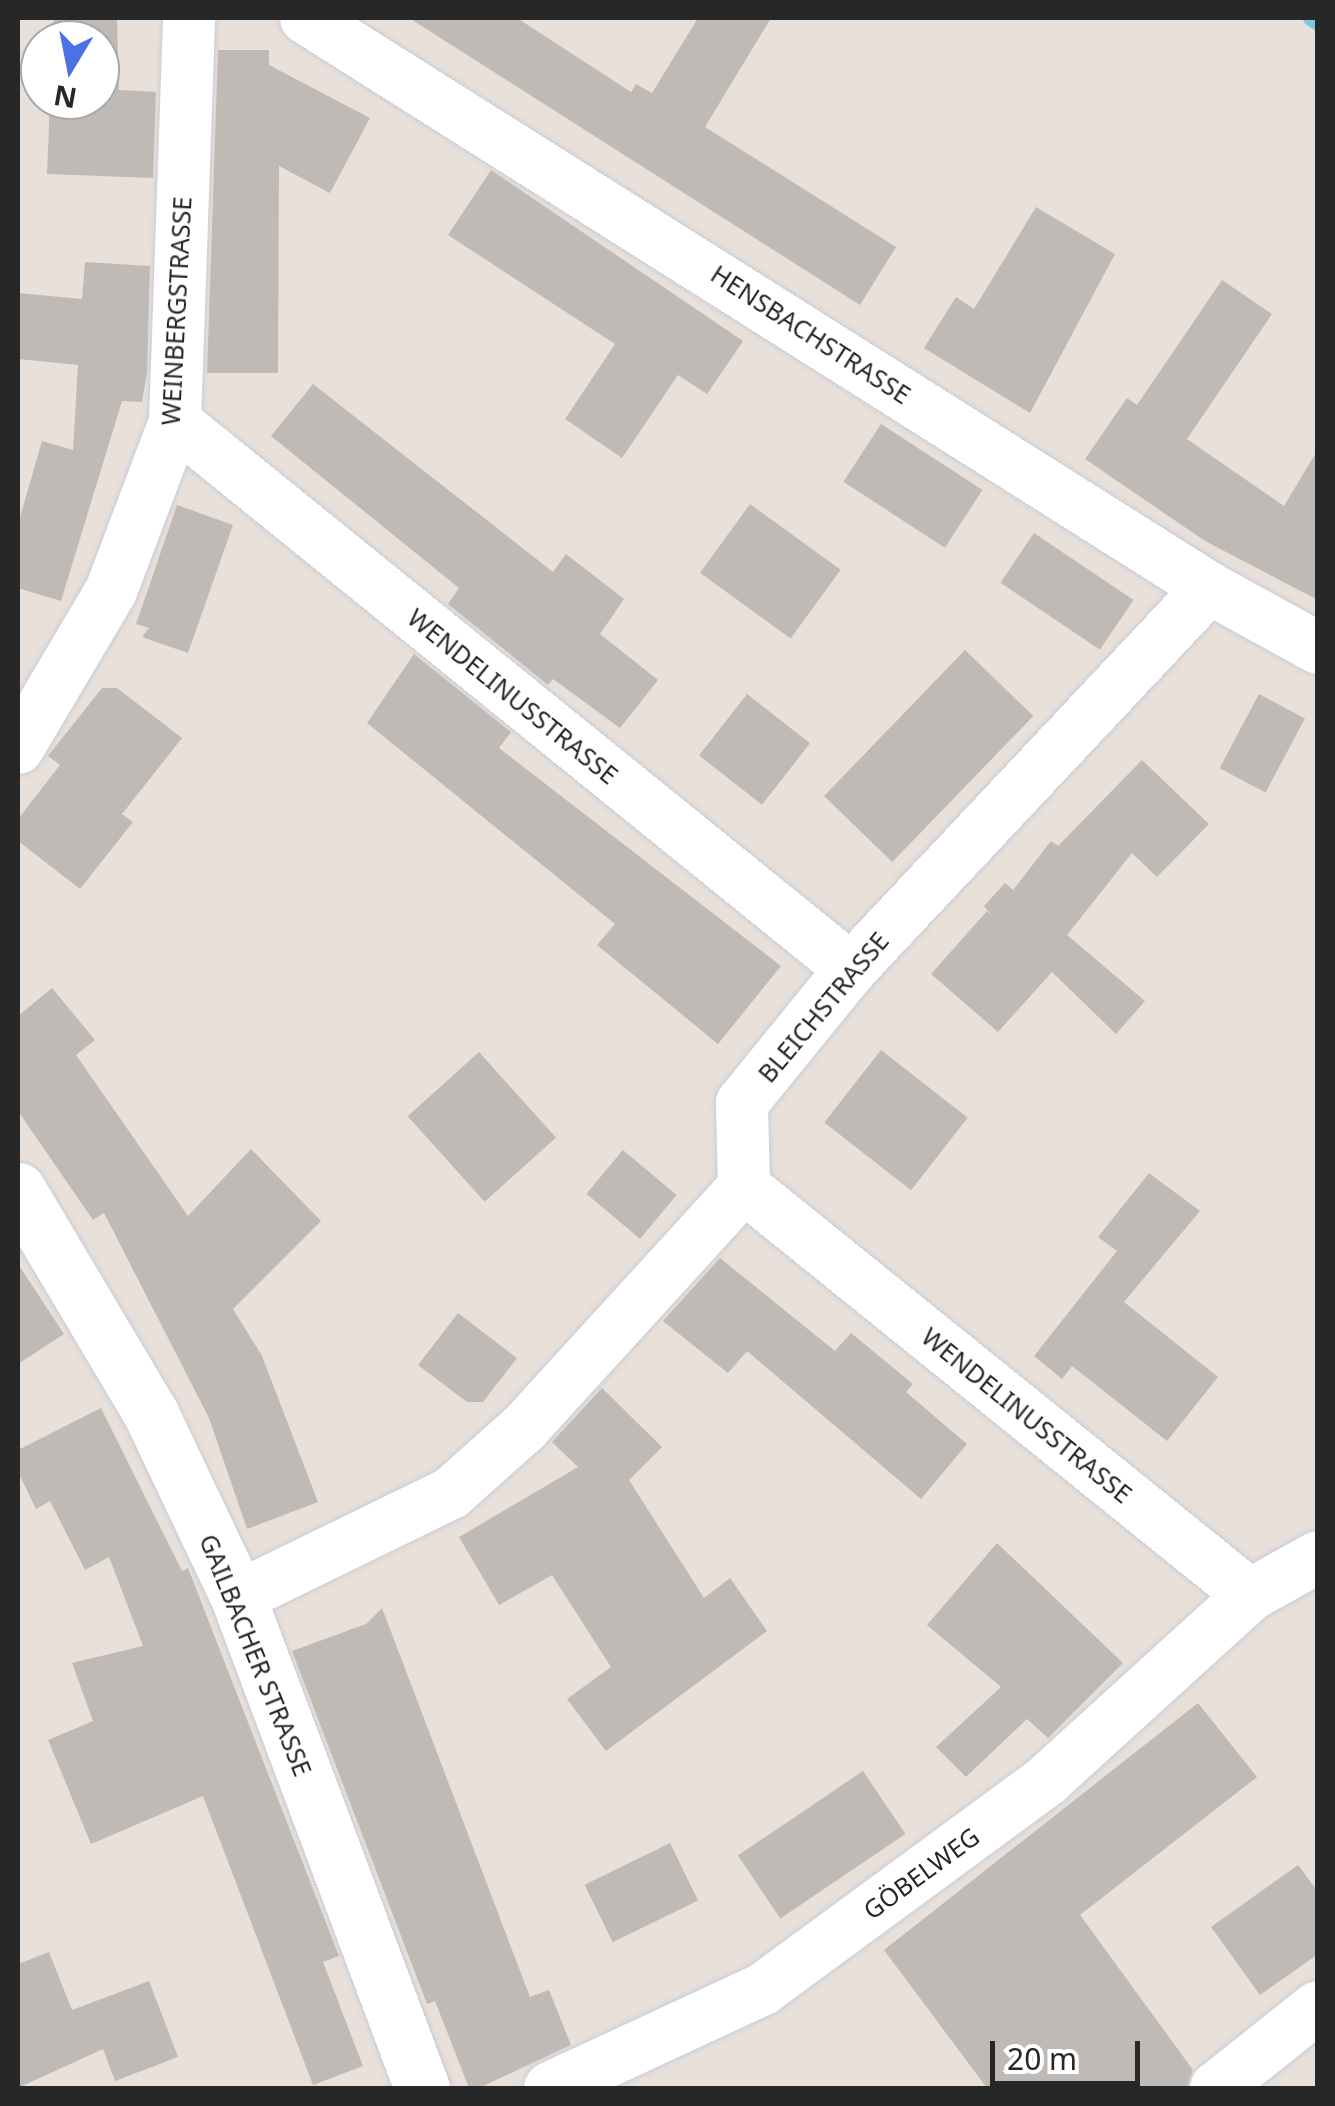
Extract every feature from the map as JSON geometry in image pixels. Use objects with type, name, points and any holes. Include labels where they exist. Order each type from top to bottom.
[{"type":"street","name":"WEINBERGSTRASSE","points":[[18,748],[111,591],[174,422],[189,18]]},
{"type":"street","name":"HENSBACHSTRASSE","points":[[306,18],[1208,588],[1318,648]]},
{"type":"street","name":"WENDELINUSSTRASSE","points":[[174,422],[851,969]]},
{"type":"street","name":"BLEICHSTRASSE","points":[[744,1187],[742,1104],[851,969],[1208,588]]},
{"type":"street","name":"WENDELINUSSTRASSE","points":[[744,1187],[1250,1595]]},
{"type":"street","points":[[238,1596],[451,1493],[524,1428],[744,1187]]},
{"type":"street","name":"GAILBACHER STRASSE","points":[[18,1190],[151,1414],[238,1596],[422,2088]]},
{"type":"street","points":[[1250,1595],[1318,1557]]},
{"type":"street","name":"GÖBELWEG","points":[[550,2088],[763,1989],[1047,1780],[1250,1595]]},
{"type":"street","points":[[1216,2088],[1318,2007]]},
{"type":"building","points":[[117,18],[117,20],[54,20]]},
{"type":"building","points":[[409,18],[517,18],[631,92],[636,84],[652,93],[698,18],[771,18],[705,127],[896,247],[860,305]]},
{"type":"building","points":[[218,50],[269,50],[269,65],[370,118],[330,193],[279,166],[278,373],[207,373]]},
{"type":"building","points":[[120,90],[156,92],[153,178],[47,174],[49,120],[120,120]]},
{"type":"building","points":[[491,170],[743,341],[707,394],[678,375],[622,458],[565,419],[615,344],[448,235]]},
{"type":"building","points":[[1036,207],[1115,254],[1030,413],[924,348],[956,297],[974,309]]},
{"type":"building","points":[[85,262],[150,266],[147,373],[142,402],[122,401],[61,601],[18,588],[18,524],[42,441],[73,450],[78,365],[18,359],[18,293],[82,299]]},
{"type":"building","points":[[1222,280],[1272,314],[1187,439],[1284,506],[1318,449],[1318,600],[1205,541],[1085,459],[1127,398],[1137,405]]},
{"type":"building","points":[[313,384],[553,572],[566,554],[624,599],[600,634],[658,680],[620,728],[553,679],[548,685],[448,604],[459,588],[271,436]]},
{"type":"building","points":[[881,424],[982,490],[945,548],[843,482]]},
{"type":"building","points":[[750,504],[841,570],[791,639],[700,573]]},
{"type":"building","points":[[177,505],[233,525],[188,653],[142,637],[149,628],[136,624]]},
{"type":"building","points":[[1034,533],[1133,600],[1100,650],[1000,583]]},
{"type":"building","points":[[965,650],[1033,716],[892,862],[824,796]]},
{"type":"building","points":[[414,654],[511,732],[499,748],[781,966],[718,1044],[597,945],[615,924],[367,723]]},
{"type":"building","points":[[102,688],[117,688],[182,738],[122,814],[133,822],[80,889],[18,841],[18,819],[60,765],[48,756]]},
{"type":"building","points":[[747,694],[810,743],[762,805],[699,755]]},
{"type":"building","points":[[1259,694],[1305,718],[1265,793],[1220,768]]},
{"type":"building","points":[[1142,760],[1209,824],[1157,877],[1132,853],[1067,935],[1145,1001],[1116,1034],[1052,972],[998,1032],[931,974],[987,911],[992,916],[984,906],[1005,883],[1013,890],[1051,841],[1058,846]]},
{"type":"building","points":[[52,988],[95,1040],[76,1055],[188,1216],[251,1149],[321,1221],[233,1309],[262,1356],[318,1502],[247,1529],[209,1418],[104,1213],[93,1220],[18,1111],[18,1016]]},
{"type":"building","points":[[881,1050],[968,1118],[911,1190],[824,1122]]},
{"type":"building","points":[[479,1052],[556,1137],[485,1202],[408,1116]]},
{"type":"building","points":[[623,1150],[677,1195],[640,1239],[586,1194]]},
{"type":"building","points":[[1149,1173],[1200,1211],[1124,1302],[1218,1377],[1167,1441],[1072,1366],[1062,1379],[1034,1356],[1117,1251],[1098,1237]]},
{"type":"building","points":[[720,1258],[835,1351],[851,1333],[913,1384],[906,1392],[967,1444],[921,1499],[747,1351],[728,1373],[663,1321]]},
{"type":"building","points":[[18,1264],[64,1334],[18,1364]]},
{"type":"building","points":[[458,1313],[517,1358],[483,1402],[467,1402],[418,1365]]},
{"type":"building","points":[[602,1388],[662,1447],[629,1480],[704,1598],[730,1578],[767,1631],[606,1751],[567,1699],[611,1667],[552,1575],[499,1605],[459,1537],[578,1467],[552,1442]]},
{"type":"building","points":[[101,1408],[182,1571],[188,1568],[339,1956],[323,1962],[363,2066],[313,2085],[203,1796],[91,1844],[48,1740],[93,1721],[72,1663],[143,1646],[109,1557],[85,1570],[50,1501],[36,1509],[18,1472],[18,1450]]},
{"type":"building","points":[[997,1543],[1123,1663],[1048,1738],[1027,1719],[966,1777],[936,1747],[1001,1687],[927,1625]]},
{"type":"building","points":[[382,1608],[530,1997],[549,1990],[571,2045],[479,2088],[469,2088],[435,2001],[427,2004],[292,1651],[366,1624]]},
{"type":"building","points":[[1198,1703],[1257,1777],[1080,1915],[1193,2070],[1187,2088],[987,2088],[884,1950]]},
{"type":"building","points":[[863,1771],[905,1834],[780,1918],[738,1855]]},
{"type":"building","points":[[670,1843],[698,1901],[613,1942],[585,1885]]},
{"type":"building","points":[[1298,1865],[1318,1892],[1318,1954],[1260,1995],[1211,1927]]},
{"type":"building","points":[[49,1952],[72,2010],[149,1981],[178,2057],[115,2081],[103,2049],[18,2088],[18,1964]]},
{"type":"waterway","points":[[1310,18],[1318,23]]}]
